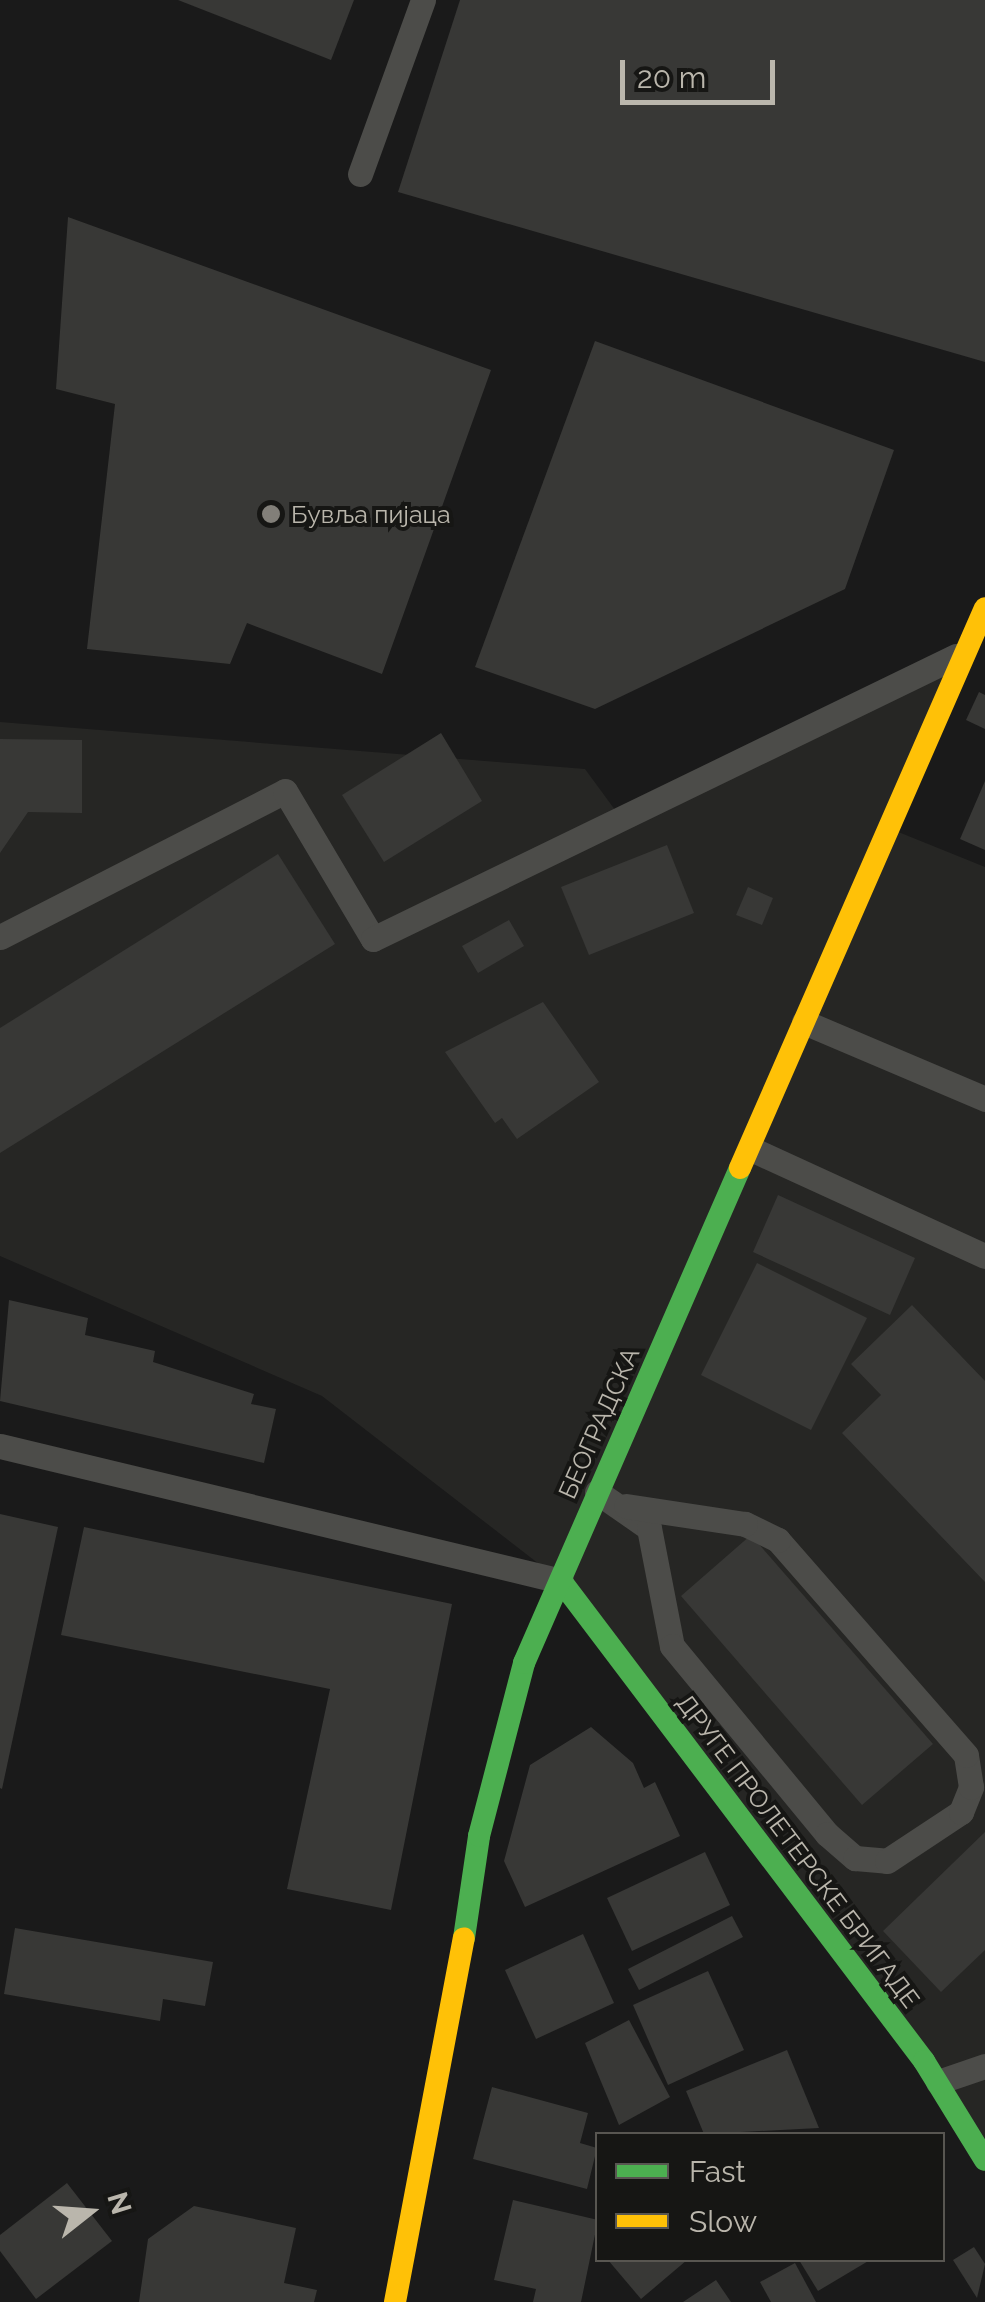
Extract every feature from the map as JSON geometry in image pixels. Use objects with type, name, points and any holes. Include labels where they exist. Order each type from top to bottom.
[{"type":"street","name":"БЕОГРАДСКА","points":[[395,2302],[452,2032],[479,1836],[524,1663],[985,608]]},
{"type":"street","name":"ДРУГЕ ПРОЛЕТЕРСКЕ БРИГАДЕ","points":[[562,1581],[938,2082],[985,2160]]},
{"type":"lane","points":[[360,174],[423,0]]},
{"type":"lane","points":[[0,937],[285,791],[373,938],[964,651]]},
{"type":"lane","points":[[804,1022],[985,1099]]},
{"type":"lane","points":[[751,1149],[985,1256]]},
{"type":"lane","points":[[0,1446],[562,1581]]},
{"type":"lane","points":[[597,1492],[626,1506],[744,1524],[778,1540],[966,1755],[971,1786],[961,1812],[887,1861],[855,1858],[827,1834],[672,1646],[657,1607],[660,1553],[626,1506]]},
{"type":"lane","points":[[938,2082],[985,2066]]},
{"type":"shaded area","points":[[965,651],[886,827],[985,867],[985,2160],[561,1581],[322,1396],[0,1256],[0,722],[585,769],[621,818]]},
{"type":"building","points":[[178,0],[354,0],[331,60]]},
{"type":"building","points":[[460,0],[985,0],[985,362],[398,192]]},
{"type":"building","name":"Бувља пијаца","points":[[68,217],[491,370],[382,674],[247,623],[230,664],[87,649],[115,404],[56,389]]},
{"type":"building","name":"Бувља пијаца","points":[[595,341],[894,450],[845,589],[595,709],[475,667]]},
{"type":"building","points":[[979,692],[985,695],[985,729],[966,720]]},
{"type":"building","points":[[441,733],[482,801],[384,862],[342,795]]},
{"type":"building","points":[[0,739],[82,740],[82,813],[28,812],[0,853]]},
{"type":"building","points":[[985,781],[985,850],[960,839]]},
{"type":"building","points":[[667,845],[694,913],[589,955],[561,887]]},
{"type":"building","points":[[278,854],[335,944],[0,1153],[0,1028]]},
{"type":"building","points":[[748,887],[773,898],[762,925],[736,915]]},
{"type":"building","points":[[509,920],[524,946],[478,973],[462,946]]},
{"type":"building","points":[[543,1002],[599,1082],[517,1139],[502,1118],[495,1123],[445,1052]]},
{"type":"building","points":[[778,1195],[915,1258],[890,1315],[753,1252]]},
{"type":"building","points":[[757,1263],[867,1318],[811,1430],[701,1375]]},
{"type":"building","points":[[9,1300],[88,1318],[85,1335],[155,1351],[153,1362],[254,1394],[251,1404],[276,1409],[264,1463],[0,1401]]},
{"type":"building","points":[[912,1305],[985,1381],[985,1582],[842,1433],[881,1395],[851,1364]]},
{"type":"building","points":[[0,1514],[58,1527],[2,1789],[0,1788]]},
{"type":"building","points":[[84,1527],[452,1604],[391,1910],[287,1889],[330,1689],[61,1635]]},
{"type":"building","points":[[751,1535],[933,1744],[862,1805],[681,1596]]},
{"type":"building","points":[[591,1727],[633,1763],[644,1788],[655,1782],[680,1836],[525,1907],[504,1861],[530,1765]]},
{"type":"building","points":[[985,1832],[985,1950],[941,1992],[883,1931]]},
{"type":"building","points":[[705,1852],[730,1905],[632,1951],[607,1898]]},
{"type":"building","points":[[732,1916],[743,1937],[639,1990],[628,1969]]},
{"type":"building","points":[[15,1928],[213,1962],[205,2006],[163,1999],[160,2021],[4,1994]]},
{"type":"building","points":[[583,1934],[614,2003],[536,2039],[505,1970]]},
{"type":"building","points":[[708,1971],[744,2050],[668,2085],[633,2005]]},
{"type":"building","points":[[629,2020],[670,2097],[619,2125],[585,2043]]},
{"type":"building","points":[[787,2050],[819,2128],[703,2132],[686,2091]]},
{"type":"building","points":[[492,2087],[588,2113],[580,2143],[595,2147],[587,2189],[473,2159]]},
{"type":"building","points":[[67,2183],[112,2241],[36,2299],[0,2251],[0,2235]]},
{"type":"building","points":[[513,2200],[595,2219],[581,2302],[533,2302],[536,2289],[494,2280]]},
{"type":"building","points":[[194,2206],[296,2228],[284,2283],[317,2290],[314,2302],[139,2302],[148,2239]]},
{"type":"building","points":[[974,2247],[985,2264],[977,2298],[953,2260]]},
{"type":"building","points":[[610,2262],[685,2262],[641,2299]]},
{"type":"building","points":[[800,2262],[867,2262],[818,2291]]},
{"type":"building","points":[[795,2263],[816,2302],[771,2302],[760,2282]]},
{"type":"building","points":[[716,2280],[731,2302],[683,2302]]},
{"type":"traffic: fast","points":[[464,1938],[479,1836],[524,1663],[740,1168]]},
{"type":"traffic: fast","points":[[561,1581],[924,2061],[985,2160]]},
{"type":"traffic: slow","points":[[740,1168],[985,608]]},
{"type":"traffic: slow","points":[[395,2302],[464,1938]]},
{"type":"place","name":"Бувља пијаца","points":[[271,514]]}]
